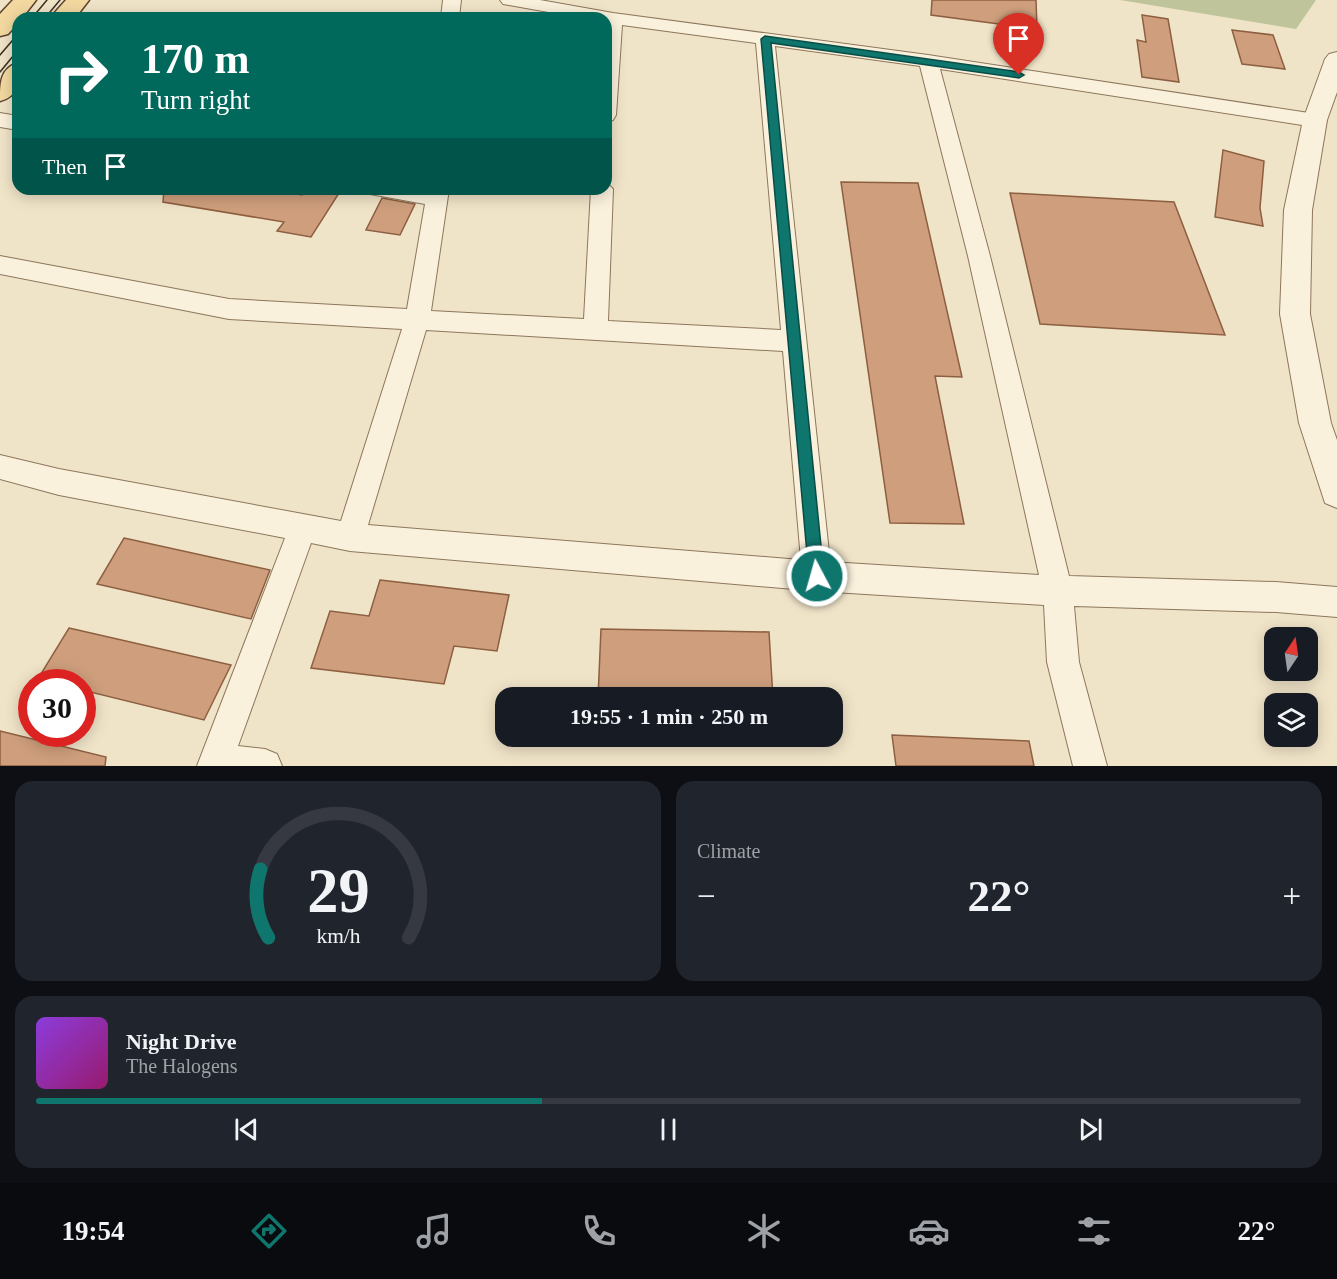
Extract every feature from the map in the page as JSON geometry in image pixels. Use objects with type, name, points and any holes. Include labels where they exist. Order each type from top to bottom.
[{"type":"main road","points":[[15,12],[25,0]]},
{"type":"main road","points":[[67,12],[78,0]]},
{"type":"main road","points":[[0,29],[12,15]]},
{"type":"main road","points":[[0,93],[12,78]]},
{"type":"street","points":[[509,0],[578,12]]},
{"type":"street","points":[[612,32],[613,18],[928,61],[1315,120]]},
{"type":"street","points":[[765,39],[817,576]]},
{"type":"street","points":[[1337,59],[1315,120],[1298,210],[1295,314],[1316,423],[1337,492]]},
{"type":"street","points":[[928,61],[979,256],[1058,591],[1064,662],[1090,766]]},
{"type":"street","points":[[350,537],[417,321],[438,195]]},
{"type":"street","points":[[596,328],[602,195]]},
{"type":"street","points":[[0,265],[229,309],[417,321],[596,328],[793,341]]},
{"type":"street","points":[[0,466],[59,482],[302,530],[350,537],[817,576],[1058,591],[1275,597],[1337,602]]},
{"type":"street","points":[[265,766],[215,763],[302,530]]},
{"type":"green space","points":[[1120,0],[1316,0],[1296,29]]},
{"type":"building","points":[[932,0],[1036,0],[1037,29],[931,15]]},
{"type":"building","points":[[1142,15],[1168,19],[1179,82],[1142,77],[1137,40],[1146,42]]},
{"type":"building","points":[[1232,30],[1273,35],[1285,69],[1242,64]]},
{"type":"building","points":[[1223,150],[1264,161],[1260,208],[1263,226],[1215,217]]},
{"type":"building","points":[[841,182],[918,183],[962,377],[935,376],[964,524],[890,523]]},
{"type":"building","points":[[1010,193],[1174,202],[1225,335],[1040,324]]},
{"type":"building","points":[[164,195],[338,195],[311,237],[277,231],[284,222],[163,202]]},
{"type":"building","points":[[382,198],[415,204],[400,235],[366,230]]},
{"type":"building","points":[[124,538],[270,570],[251,619],[97,584]]},
{"type":"building","points":[[380,580],[509,595],[497,651],[454,646],[444,684],[311,668],[330,611],[369,616]]},
{"type":"building","points":[[69,628],[231,665],[204,720],[96,693],[96,669],[44,669]]},
{"type":"building","points":[[601,629],[769,632],[772,687],[598,687]]},
{"type":"building","points":[[0,731],[18,735],[18,747],[65,747],[106,757],[105,766],[0,766]]},
{"type":"building","points":[[892,735],[1029,741],[1034,766],[896,766]]},
{"type":"tram line","points":[[37,12],[47,0]]},
{"type":"tram line","points":[[50,12],[60,0]]},
{"type":"tram line","points":[[0,55],[12,41]]},
{"type":"tram line","points":[[0,72],[12,57]]},
{"type":"route","points":[[817,576],[765,39],[1019,75]]}]
